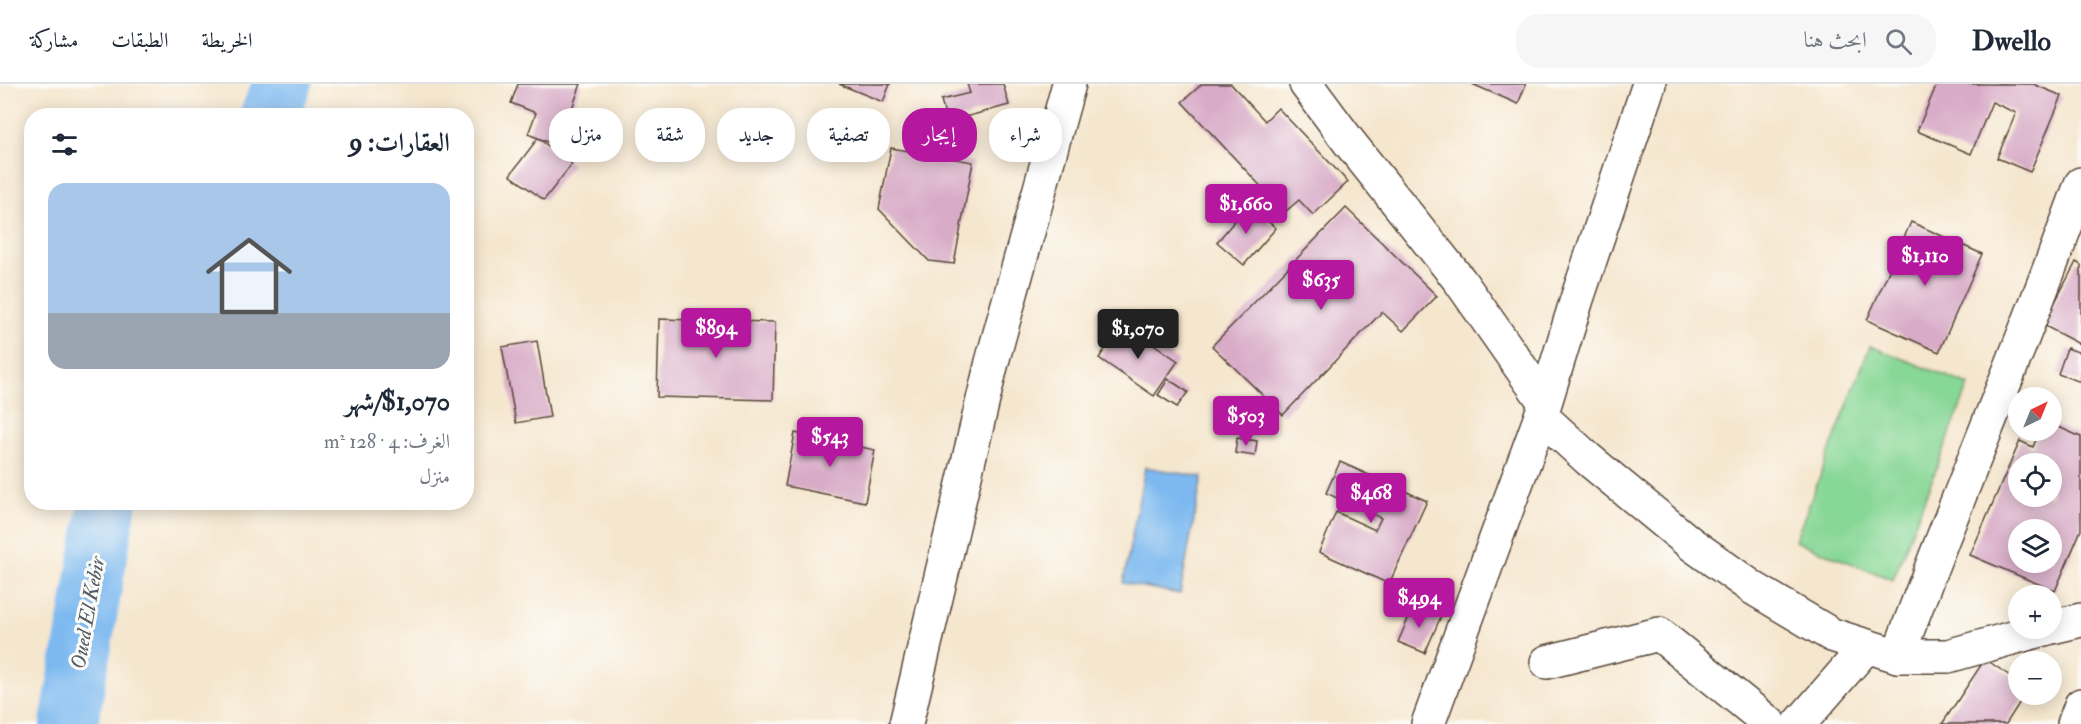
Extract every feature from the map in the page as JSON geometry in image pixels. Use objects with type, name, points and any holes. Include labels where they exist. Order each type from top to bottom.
[{"type":"street","points":[[906,724],[992,362],[1069,84]]},
{"type":"street","points":[[1306,84],[1460,282],[1542,409],[1588,459],[1690,543],[1753,588],[1832,635],[1898,656],[1948,656],[2010,639]]},
{"type":"street","points":[[1428,724],[1542,409],[1649,84]]},
{"type":"street","points":[[1898,656],[1930,567],[2055,258],[2081,184]]},
{"type":"street","points":[[2062,625],[2081,620]]},
{"type":"street","points":[[1547,662],[1659,634],[1770,724]]},
{"type":"street","points":[[1799,724],[1867,646]]},
{"type":"street","points":[[2074,724],[2081,705]]},
{"type":"green space","points":[[1870,346],[1969,385],[1893,580],[1795,541]]},
{"type":"water","points":[[1145,467],[1202,477],[1180,594],[1123,583]]},
{"type":"building","points":[[518,84],[581,84],[572,108],[549,108],[549,142],[528,134],[536,113],[511,103]]},
{"type":"building","points":[[839,84],[890,84],[883,102]]},
{"type":"building","points":[[967,84],[1003,84],[1009,105],[989,108],[989,110],[977,114],[977,108],[943,108],[941,100],[970,93]]},
{"type":"building","points":[[1202,84],[1231,84],[1265,121],[1278,108],[1348,182],[1313,215],[1299,200],[1285,212],[1182,102]]},
{"type":"building","points":[[1472,84],[1526,84],[1518,104]]},
{"type":"building","points":[[1937,84],[2033,84],[2062,96],[2030,172],[1997,158],[2016,113],[1992,102],[1971,154],[1917,131]]},
{"type":"building","points":[[538,138],[549,146],[549,162],[572,164],[544,200],[510,175]]},
{"type":"building","points":[[891,148],[902,150],[902,162],[973,162],[954,264],[929,261],[879,209]]},
{"type":"building","points":[[1248,205],[1276,228],[1244,265],[1217,242]]},
{"type":"building","points":[[1346,208],[1437,296],[1403,331],[1382,312],[1283,415],[1212,346]]},
{"type":"building","points":[[1911,222],[1982,254],[1939,352],[1867,320]]},
{"type":"building","points":[[2076,262],[2081,265],[2081,345],[2043,325]]},
{"type":"building","points":[[659,319],[775,322],[773,400],[657,397]]},
{"type":"building","points":[[1123,323],[1178,361],[1154,396],[1099,358]]},
{"type":"building","points":[[537,341],[550,417],[516,423],[502,347]]},
{"type":"building","points":[[2067,348],[2081,353],[2081,382],[2058,374]]},
{"type":"building","points":[[1168,379],[1188,392],[1177,407],[1158,395]]},
{"type":"building","points":[[2062,428],[2081,437],[2081,530],[2058,585],[2041,585],[2012,573],[2062,573],[2062,519],[2008,519],[2008,571],[1970,555],[2008,468],[2008,507],[2062,507],[2062,453],[2015,453],[2020,441],[2033,447],[2035,441],[2062,441]]},
{"type":"building","points":[[795,433],[875,450],[865,502],[785,486]]},
{"type":"building","points":[[1237,438],[1257,441],[1255,456],[1235,453]]},
{"type":"building","points":[[1340,462],[1427,501],[1389,584],[1319,552],[1336,512],[1375,530],[1381,518],[1326,493]]},
{"type":"building","points":[[1414,605],[1441,616],[1425,653],[1398,642]]},
{"type":"building","points":[[1985,659],[2008,675],[2008,705],[2018,705],[2006,724],[1942,724]]},
{"type":"waterway","name":"Oued El Kebir","points":[[272,108],[282,84]]},
{"type":"waterway","name":"Oued El Kebir","points":[[69,724],[107,510]]}]
